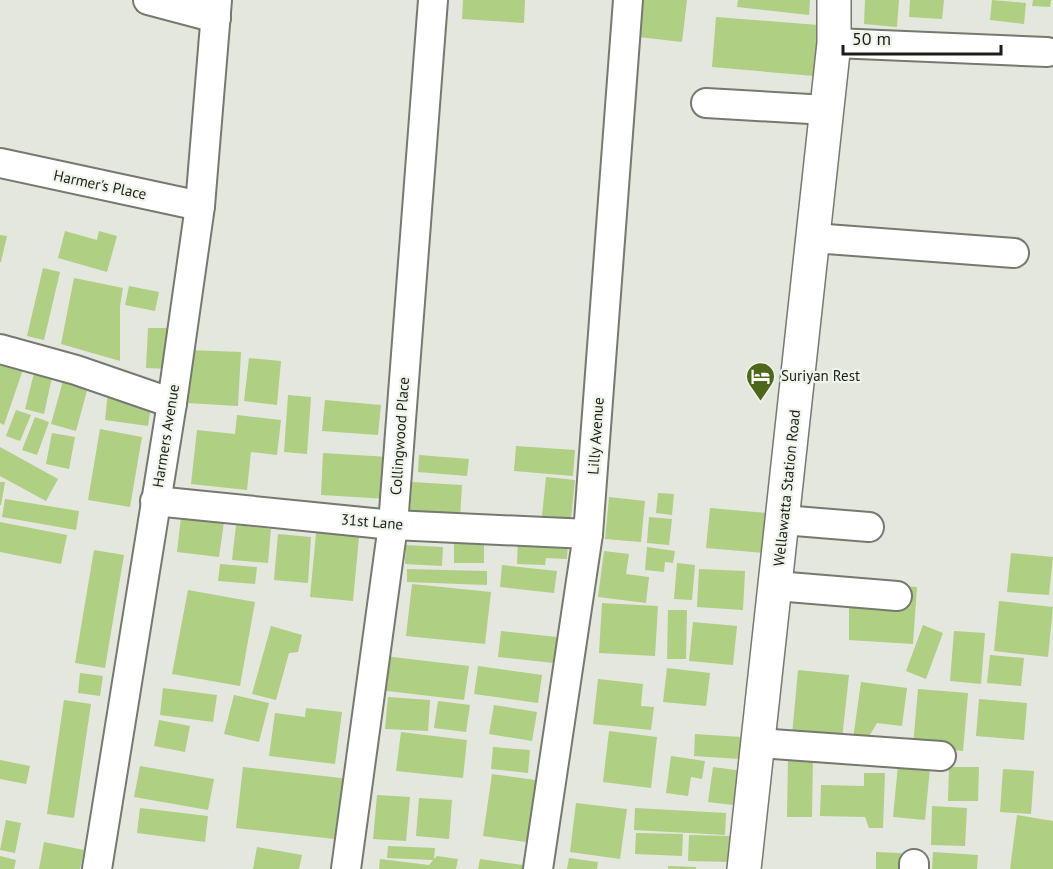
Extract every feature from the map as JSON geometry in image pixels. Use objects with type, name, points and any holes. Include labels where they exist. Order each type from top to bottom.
[{"type":"main road","name":"Wellawatta Station Road","points":[[744,869],[834,43],[834,0]]},
{"type":"street","points":[[147,0],[217,9]]},
{"type":"street","name":"Collingwood Place","points":[[346,869],[393,525],[433,0]]},
{"type":"street","name":"Lilly Avenue","points":[[538,869],[588,534],[628,0]]},
{"type":"street","name":"Harmers Avenue","points":[[97,869],[172,403],[200,206],[217,9]]},
{"type":"street","points":[[834,43],[1047,52]]},
{"type":"street","points":[[706,103],[827,110]]},
{"type":"street","name":"Harmer's Place","points":[[0,163],[200,206]]},
{"type":"street","points":[[813,238],[1014,253]]},
{"type":"street","points":[[0,348],[76,370],[172,403]]},
{"type":"street","name":"31st Lane","points":[[155,501],[393,525],[588,534]]},
{"type":"street","points":[[783,520],[869,526]]},
{"type":"street","points":[[776,586],[897,596]]},
{"type":"street","points":[[758,743],[941,756]]},
{"type":"building","points":[[463,0],[525,0],[524,23],[462,19]]},
{"type":"building","points":[[643,0],[687,0],[682,42],[639,37]]},
{"type":"building","points":[[738,0],[810,0],[809,15],[737,7]]},
{"type":"building","points":[[865,0],[899,0],[897,27],[864,24]]},
{"type":"building","points":[[910,0],[944,0],[942,19],[909,17]]},
{"type":"building","points":[[992,0],[1026,3],[1024,24],[990,20]]},
{"type":"building","points":[[1033,0],[1051,0],[1050,7],[1032,6]]},
{"type":"building","points":[[716,17],[818,25],[814,76],[712,67]]},
{"type":"building","points":[[65,231],[97,240],[99,231],[117,236],[107,272],[58,258]]},
{"type":"building","points":[[0,235],[7,236],[1,262],[0,262]]},
{"type":"building","points":[[43,268],[60,272],[44,340],[27,336]]},
{"type":"building","points":[[74,278],[123,288],[120,306],[120,361],[61,344]]},
{"type":"building","points":[[129,286],[159,292],[155,311],[125,305]]},
{"type":"building","points":[[148,328],[171,328],[169,369],[146,368]]},
{"type":"building","points":[[189,350],[241,352],[238,406],[186,403]]},
{"type":"building","points":[[0,352],[29,352],[4,425],[0,423]]},
{"type":"building","points":[[249,358],[281,361],[277,405],[244,401]]},
{"type":"building","points":[[34,373],[52,377],[44,414],[25,409]]},
{"type":"building","points":[[63,381],[88,387],[76,431],[51,424]]},
{"type":"building","points":[[108,392],[152,399],[148,426],[105,420]]},
{"type":"building","points":[[288,395],[311,397],[307,454],[284,452]]},
{"type":"building","points":[[325,400],[381,405],[378,435],[322,431]]},
{"type":"building","points":[[16,410],[31,415],[20,441],[6,436]]},
{"type":"building","points":[[237,415],[281,420],[277,455],[251,452],[247,490],[191,484],[197,430],[235,434]]},
{"type":"building","points":[[35,417],[49,422],[37,455],[22,450]]},
{"type":"building","points":[[100,429],[142,437],[130,507],[88,500]]},
{"type":"building","points":[[52,433],[75,437],[69,469],[46,464]]},
{"type":"building","points":[[516,446],[575,450],[573,476],[514,471]]},
{"type":"building","points":[[0,447],[58,479],[46,501],[0,476]]},
{"type":"building","points":[[323,453],[389,457],[387,499],[321,495]]},
{"type":"building","points":[[419,455],[469,459],[467,476],[418,472]]},
{"type":"building","points":[[546,477],[575,480],[570,528],[541,525]]},
{"type":"building","points":[[0,482],[5,482],[1,505],[0,505]]},
{"type":"building","points":[[412,482],[462,485],[460,519],[410,516]]},
{"type":"building","points":[[658,493],[674,494],[672,515],[656,513]]},
{"type":"building","points":[[609,497],[645,501],[641,542],[605,539]]},
{"type":"building","points":[[5,499],[79,511],[76,530],[2,517]]},
{"type":"building","points":[[710,508],[779,514],[775,554],[706,548]]},
{"type":"building","points":[[181,517],[224,522],[219,557],[177,552]]},
{"type":"building","points":[[649,517],[672,519],[669,545],[647,543]]},
{"type":"building","points":[[0,522],[67,535],[61,564],[0,552]]},
{"type":"building","points":[[317,523],[360,527],[353,601],[310,597]]},
{"type":"building","points":[[236,525],[271,529],[268,563],[232,560]]},
{"type":"building","points":[[278,534],[311,537],[308,583],[274,580]]},
{"type":"building","points":[[518,539],[568,541],[567,559],[546,558],[545,565],[517,564]]},
{"type":"building","points":[[454,541],[484,541],[484,563],[454,563]]},
{"type":"building","points":[[406,545],[443,547],[442,566],[405,564]]},
{"type":"building","points":[[647,547],[675,551],[673,563],[665,562],[664,572],[645,570]]},
{"type":"building","points":[[94,550],[124,555],[105,668],[75,663]]},
{"type":"building","points":[[604,551],[629,554],[626,574],[649,577],[646,603],[598,597]]},
{"type":"building","points":[[1011,553],[1053,557],[1049,595],[1007,592]]},
{"type":"building","points":[[677,563],[695,565],[692,600],[674,599]]},
{"type":"building","points":[[220,564],[257,567],[255,584],[218,581]]},
{"type":"building","points":[[502,565],[557,571],[554,593],[500,587]]},
{"type":"building","points":[[407,569],[487,571],[487,585],[407,582]]},
{"type":"building","points":[[699,569],[745,571],[743,610],[697,607]]},
{"type":"building","points":[[849,582],[917,587],[913,644],[849,640]]},
{"type":"building","points":[[412,584],[491,592],[485,644],[406,636]]},
{"type":"building","points":[[188,590],[255,602],[240,686],[172,674]]},
{"type":"building","points":[[999,601],[1053,607],[1048,657],[994,651]]},
{"type":"building","points":[[602,603],[658,606],[655,656],[599,653]]},
{"type":"building","points":[[668,610],[687,610],[686,659],[667,659]]},
{"type":"building","points":[[693,622],[737,626],[733,665],[689,661]]},
{"type":"building","points":[[923,625],[943,633],[926,679],[906,671]]},
{"type":"building","points":[[271,626],[302,635],[298,652],[289,653],[276,700],[252,694]]},
{"type":"building","points":[[501,631],[566,638],[563,664],[498,657]]},
{"type":"building","points":[[954,631],[985,633],[981,684],[950,681]]},
{"type":"building","points":[[990,655],[1024,658],[1021,686],[987,683]]},
{"type":"building","points":[[384,656],[469,666],[464,700],[379,690]]},
{"type":"building","points":[[478,666],[542,675],[538,703],[474,694]]},
{"type":"building","points":[[667,668],[710,673],[706,706],[663,702]]},
{"type":"building","points":[[798,670],[849,675],[842,739],[792,735]]},
{"type":"building","points":[[80,673],[103,676],[100,696],[78,693]]},
{"type":"building","points":[[598,679],[643,684],[641,706],[654,707],[651,730],[593,724]]},
{"type":"building","points":[[861,682],[907,688],[902,726],[877,723],[867,740],[853,739]]},
{"type":"building","points":[[163,688],[217,695],[213,722],[160,715]]},
{"type":"building","points":[[918,689],[968,693],[963,751],[913,746]]},
{"type":"building","points":[[234,695],[269,703],[259,742],[224,734]]},
{"type":"building","points":[[388,697],[430,700],[428,731],[385,729]]},
{"type":"building","points":[[979,699],[1027,703],[1024,740],[976,736]]},
{"type":"building","points":[[64,700],[91,704],[74,818],[47,814]]},
{"type":"building","points":[[438,701],[470,705],[466,732],[434,728]]},
{"type":"building","points":[[494,705],[537,712],[532,741],[489,734]]},
{"type":"building","points":[[306,708],[342,712],[335,764],[269,756],[275,713],[305,717]]},
{"type":"building","points":[[159,720],[190,726],[185,752],[154,746]]},
{"type":"building","points":[[609,731],[657,737],[651,788],[603,782]]},
{"type":"building","points":[[401,732],[467,740],[463,778],[396,771]]},
{"type":"building","points":[[695,734],[742,737],[740,759],[694,756]]},
{"type":"building","points":[[493,747],[530,750],[528,773],[491,769]]},
{"type":"building","points":[[671,756],[705,761],[702,779],[691,777],[688,796],[666,793]]},
{"type":"building","points":[[788,757],[813,757],[812,817],[787,817]]},
{"type":"building","points":[[0,760],[30,766],[26,784],[0,779]]},
{"type":"building","points":[[898,765],[930,768],[925,820],[893,817]]},
{"type":"building","points":[[140,766],[214,779],[208,810],[134,797]]},
{"type":"building","points":[[243,767],[350,779],[343,840],[236,828]]},
{"type":"building","points":[[713,767],[750,772],[747,796],[735,795],[733,805],[708,802]]},
{"type":"building","points":[[949,767],[979,767],[978,801],[948,801]]},
{"type":"building","points":[[1003,769],[1034,771],[1031,814],[1000,812]]},
{"type":"building","points":[[864,773],[885,773],[883,828],[869,828],[865,817],[820,816],[821,785],[864,786]]},
{"type":"building","points":[[492,774],[557,783],[548,845],[483,836]]},
{"type":"building","points":[[377,795],[410,797],[406,841],[373,839]]},
{"type":"building","points":[[419,798],[452,800],[449,839],[416,836]]},
{"type":"building","points":[[576,803],[627,809],[620,859],[570,852]]},
{"type":"building","points":[[932,806],[967,808],[965,846],[931,845]]},
{"type":"building","points":[[140,808],[208,816],[205,842],[137,833]]},
{"type":"building","points":[[635,808],[726,813],[725,835],[634,830]]},
{"type":"building","points":[[1017,815],[1053,821],[1053,869],[1010,869]]},
{"type":"building","points":[[6,820],[21,823],[15,853],[0,850]]},
{"type":"building","points":[[636,833],[683,834],[682,856],[635,854]]},
{"type":"building","points":[[689,835],[731,836],[730,862],[688,861]]},
{"type":"building","points":[[44,842],[84,850],[80,869],[39,869]]},
{"type":"building","points":[[388,846],[435,848],[434,859],[437,856],[458,859],[456,869],[379,869],[380,859],[429,865],[433,860],[387,858]]},
{"type":"building","points":[[257,847],[302,855],[299,869],[253,869]]},
{"type":"building","points":[[876,852],[901,853],[900,869],[876,869]]},
{"type":"building","points":[[933,852],[978,855],[977,869],[932,869]]},
{"type":"building","points":[[0,856],[16,860],[14,869],[0,869]]},
{"type":"building","points":[[569,858],[598,862],[597,869],[567,869]]},
{"type":"building","points":[[480,859],[523,865],[522,869],[478,869]]},
{"type":"building","points":[[668,866],[696,867],[696,869],[668,869]]},
{"type":"place","name":"Suriyan Rest","points":[[760,402]]}]
